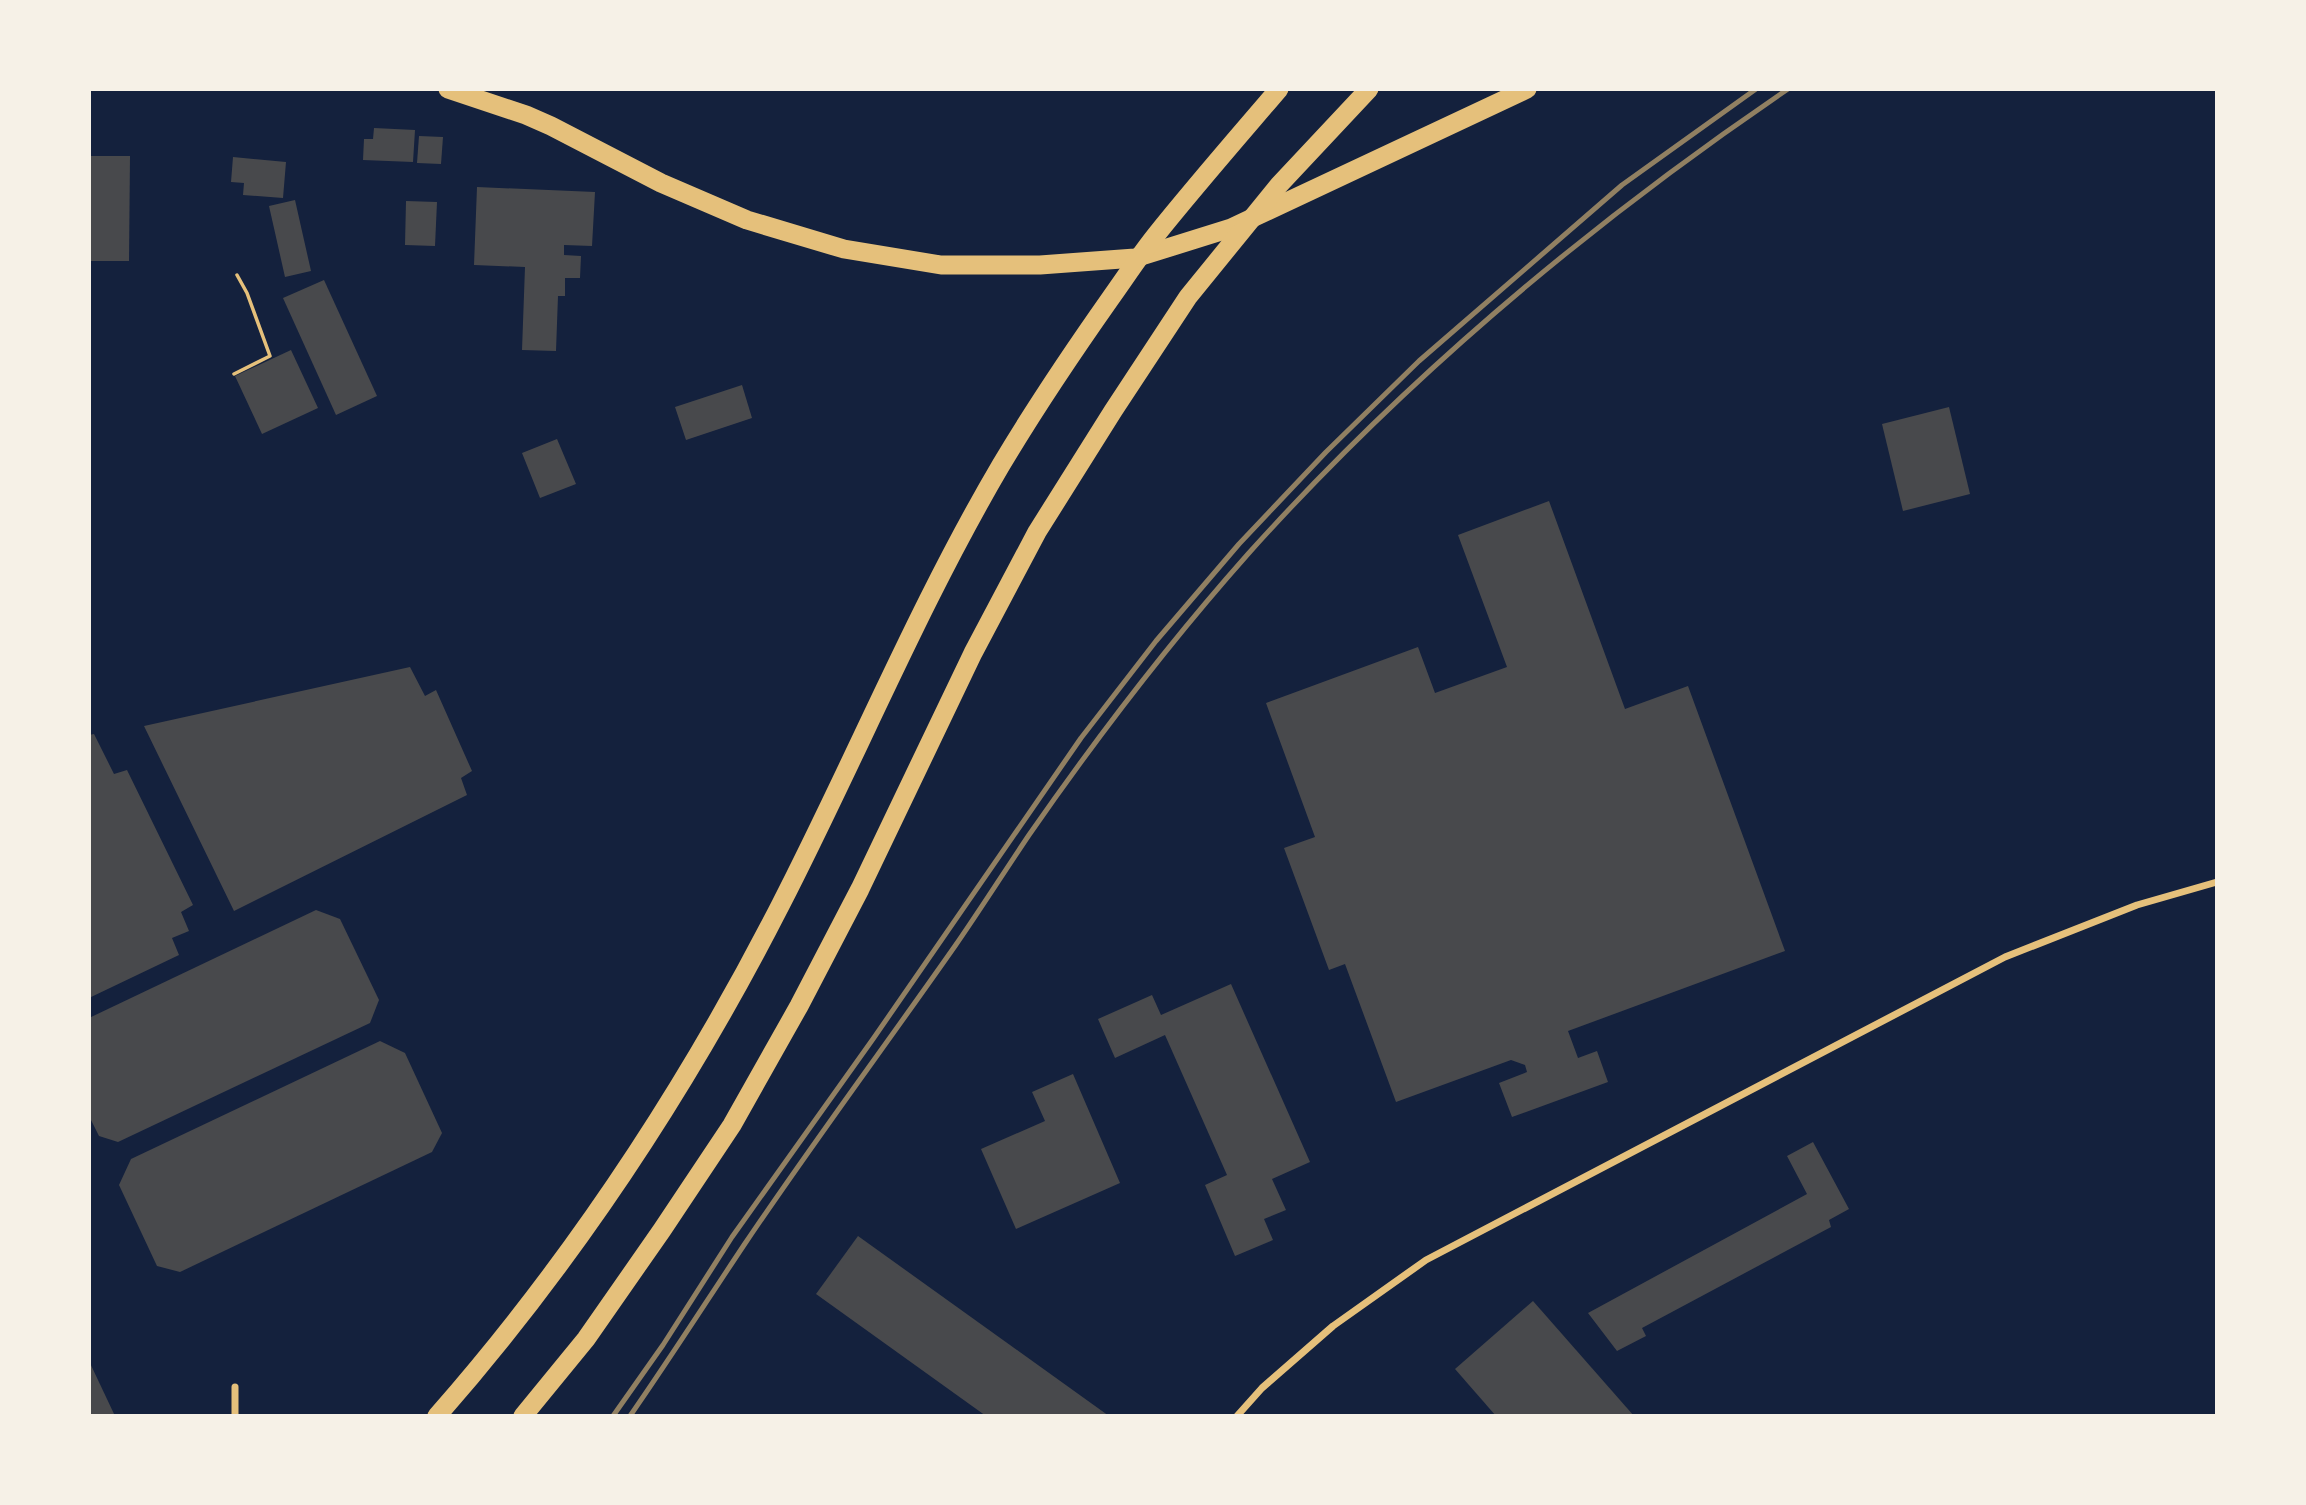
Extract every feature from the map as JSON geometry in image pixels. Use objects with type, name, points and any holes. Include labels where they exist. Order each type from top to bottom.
[{"type":"highway","points":[[448,89],[539,120],[662,183],[760,224],[844,248],[941,265],[1040,265],[1135,257],[1231,228],[1527,89]]},
{"type":"highway","points":[[437,1416],[474,1374],[559,1265],[643,1145],[714,1030],[781,904],[904,645],[1002,464],[1073,351],[1154,237],[1279,89]]},
{"type":"highway","points":[[523,1416],[586,1339],[732,1125],[799,1006],[860,889],[973,653],[1037,532],[1188,297],[1279,185],[1362,96]]},
{"type":"street","points":[[1237,1416],[1262,1388],[1333,1326],[1426,1260],[2006,957],[2137,905],[2217,882]]},
{"type":"street","points":[[235,1387],[235,1416]]},
{"type":"path","points":[[234,374],[270,356],[247,293],[237,275]]},
{"type":"building","points":[[374,128],[415,130],[413,162],[363,160],[364,139],[373,139]]},
{"type":"building","points":[[419,136],[443,137],[441,164],[417,163]]},
{"type":"building","points":[[89,156],[130,156],[129,261],[89,261]]},
{"type":"building","points":[[233,157],[286,162],[283,198],[243,195],[244,183],[231,182]]},
{"type":"building","points":[[477,187],[595,192],[592,246],[564,245],[564,255],[581,256],[580,278],[565,278],[565,296],[558,296],[556,351],[522,350],[525,267],[474,265]]},
{"type":"building","points":[[295,200],[311,271],[285,277],[269,206]]},
{"type":"building","points":[[406,201],[437,202],[435,246],[405,245]]},
{"type":"building","points":[[324,280],[377,396],[336,415],[283,298]]},
{"type":"building","points":[[291,350],[318,408],[262,434],[235,376]]},
{"type":"building","points":[[742,385],[752,418],[686,440],[675,407]]},
{"type":"building","points":[[1949,407],[1970,494],[1903,511],[1882,424]]},
{"type":"building","points":[[557,439],[576,484],[540,498],[522,453]]},
{"type":"building","points":[[1549,501],[1625,709],[1688,686],[1785,951],[1568,1031],[1578,1058],[1597,1051],[1608,1082],[1512,1117],[1499,1083],[1527,1072],[1525,1065],[1511,1060],[1396,1102],[1345,964],[1329,970],[1284,848],[1315,837],[1266,703],[1418,647],[1435,693],[1507,667],[1458,535]]},
{"type":"building","points":[[410,667],[425,696],[436,690],[472,771],[461,778],[467,795],[234,911],[144,726]]},
{"type":"building","points":[[94,734],[114,774],[127,770],[193,905],[181,912],[189,931],[172,938],[179,955],[89,998],[89,735]]},
{"type":"building","points":[[316,910],[340,919],[379,1000],[370,1023],[118,1142],[99,1136],[89,1116],[89,1018]]},
{"type":"building","points":[[1231,984],[1310,1162],[1272,1179],[1286,1210],[1264,1219],[1273,1240],[1235,1256],[1205,1185],[1227,1175],[1165,1035],[1115,1058],[1098,1019],[1152,995],[1161,1015]]},
{"type":"building","points":[[380,1041],[405,1053],[442,1133],[432,1152],[180,1272],[157,1266],[119,1185],[131,1159]]},
{"type":"building","points":[[1073,1074],[1120,1183],[1016,1229],[981,1149],[1045,1121],[1032,1092]]},
{"type":"building","points":[[1813,1142],[1849,1209],[1829,1220],[1831,1227],[1642,1328],[1646,1336],[1617,1351],[1588,1313],[1807,1194],[1787,1156]]},
{"type":"building","points":[[858,1236],[1109,1416],[986,1416],[816,1294]]},
{"type":"building","points":[[1533,1301],[1634,1416],[1496,1416],[1455,1369]]},
{"type":"building","points":[[89,1361],[115,1416],[89,1416]]},
{"type":"railway","points":[[613,1416],[663,1345],[732,1237],[1081,738],[1156,641],[1239,544],[1326,452],[1419,361],[1622,185],[1756,89]]},
{"type":"railway","points":[[630,1416],[770,1207],[955,946],[1055,798],[1162,656],[1248,554],[1372,425],[1504,305],[1643,193],[1788,89]]}]
